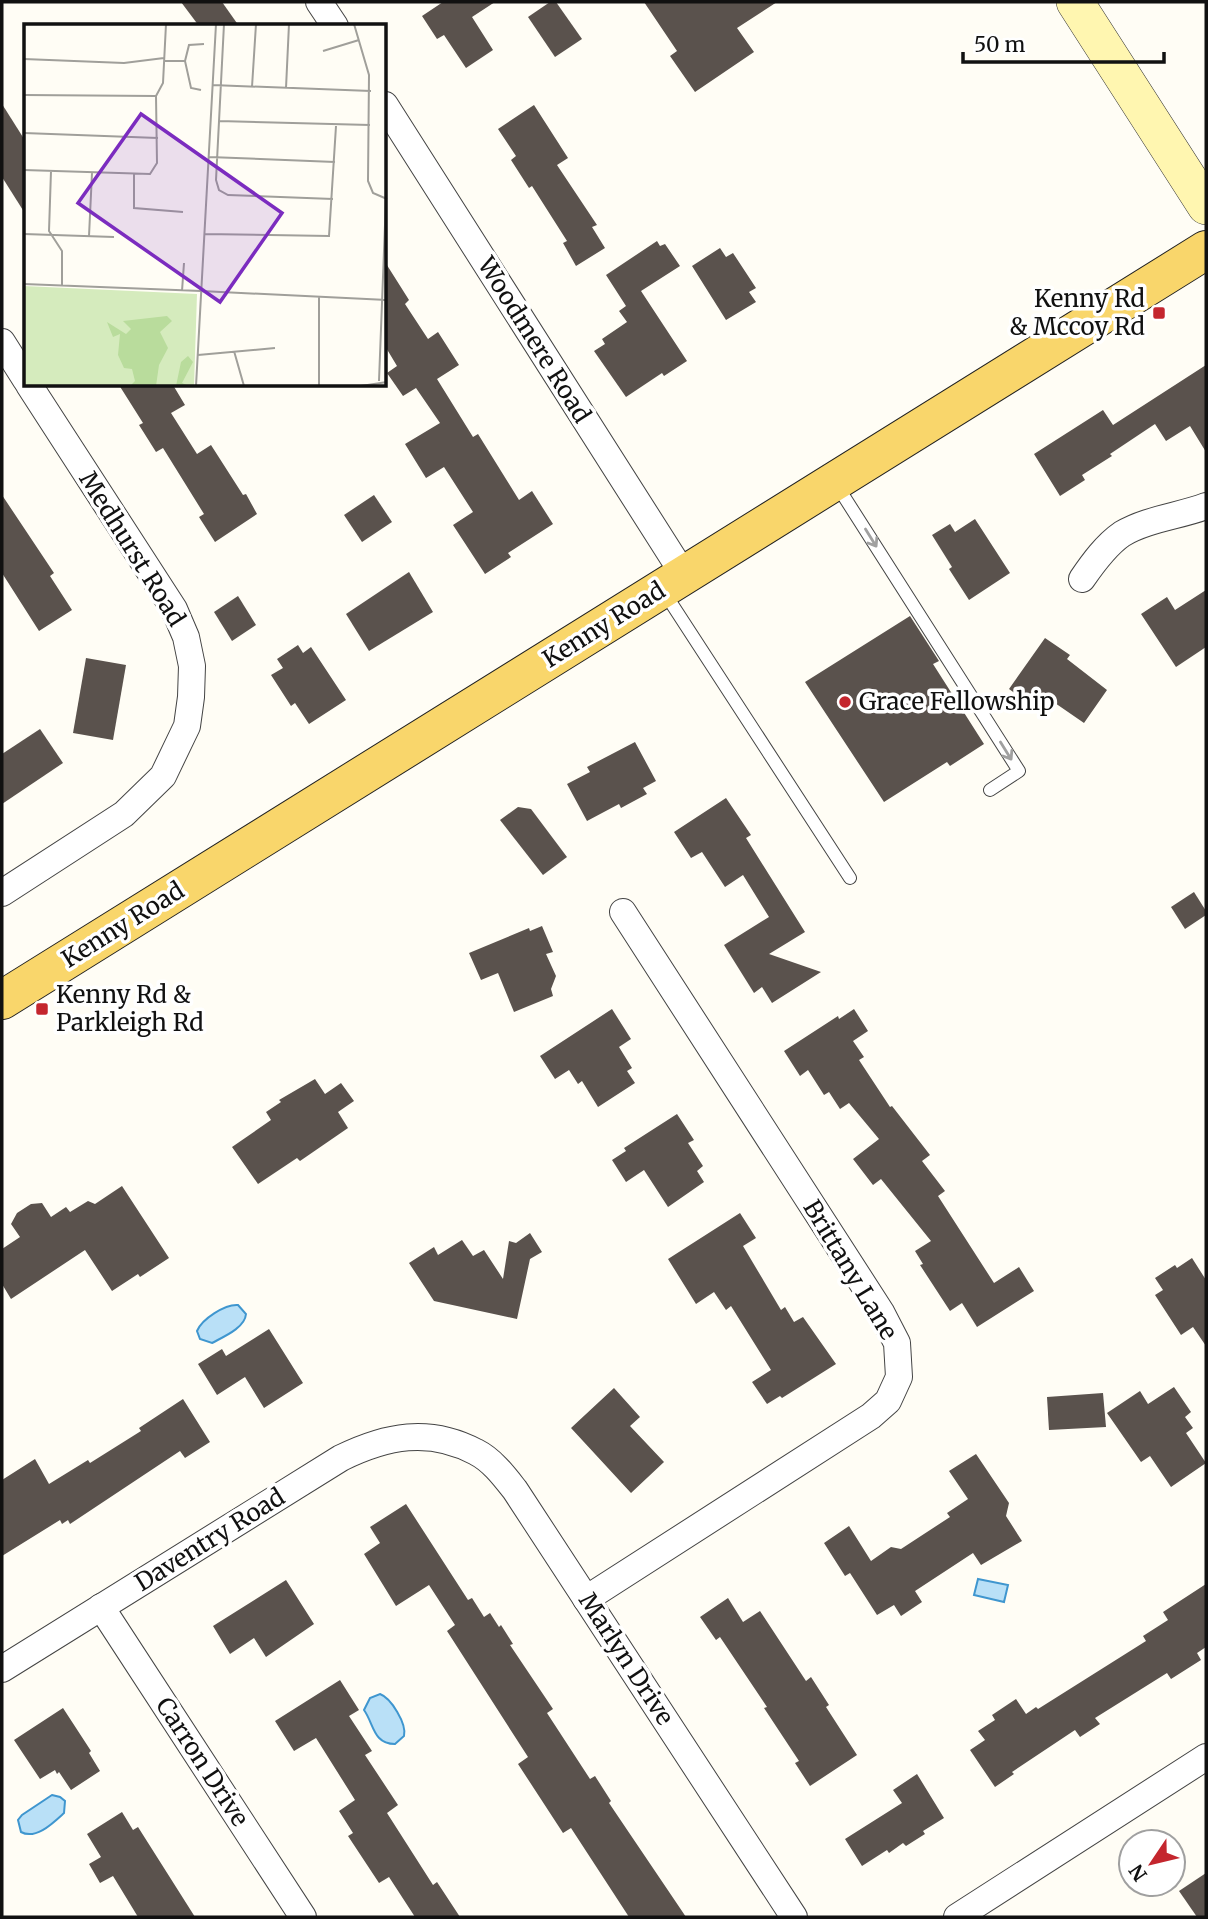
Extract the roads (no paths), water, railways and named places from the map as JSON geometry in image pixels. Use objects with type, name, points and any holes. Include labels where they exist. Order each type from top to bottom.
[{"type":"main road","name":"Kenny Road","points":[[2,1000],[1206,250]]},
{"type":"street","points":[[319,2],[334,24]]},
{"type":"street","points":[[1075,2],[1206,206]]},
{"type":"street","name":"Woodmere Road","points":[[387,109],[673,582]]},
{"type":"street","points":[[2,342],[24,377]]},
{"type":"street","name":"Medhurst Road","points":[[2,893],[124,814],[163,776],[187,726],[191,697],[192,666],[186,638],[174,609],[30,387]]},
{"type":"street","points":[[1082,579],[1097,558],[1122,534],[1206,506]]},
{"type":"street","name":"Brittany Lane","points":[[586,1598],[871,1416],[888,1401],[899,1377],[897,1343],[881,1312],[624,912]]},
{"type":"street","name":"Daventry Road","points":[[2,1669],[341,1458],[368,1445],[397,1437],[428,1438]]},
{"type":"street","name":"Marlyn Drive","points":[[428,1438],[478,1452],[499,1470],[515,1490],[794,1917]]},
{"type":"street","name":"Carron Drive","points":[[101,1607],[303,1917]]},
{"type":"street","points":[[957,1917],[1206,1757]]},
{"type":"lane","points":[[834,481],[1018,771],[989,790]]},
{"type":"lane","points":[[673,582],[850,878]]},
{"type":"water","points":[[238,1305],[246,1314],[238,1328],[212,1343],[200,1339],[197,1331],[209,1317]]},
{"type":"water","points":[[978,1579],[1008,1585],[1004,1602],[974,1595]]},
{"type":"water","points":[[380,1694],[401,1718],[404,1736],[395,1744],[382,1741],[378,1737],[364,1710],[370,1698]]},
{"type":"water","points":[[52,1795],[65,1801],[64,1813],[50,1826],[38,1832],[21,1832],[18,1820],[22,1815]]},
{"type":"place","name":"Kenny Rd & Mccoy Rd","points":[[1159,313]]},
{"type":"place","name":"Grace Fellowship","points":[[845,702]]},
{"type":"place","name":"Kenny Rd & Parkleigh Rd","points":[[42,1009]]}]
